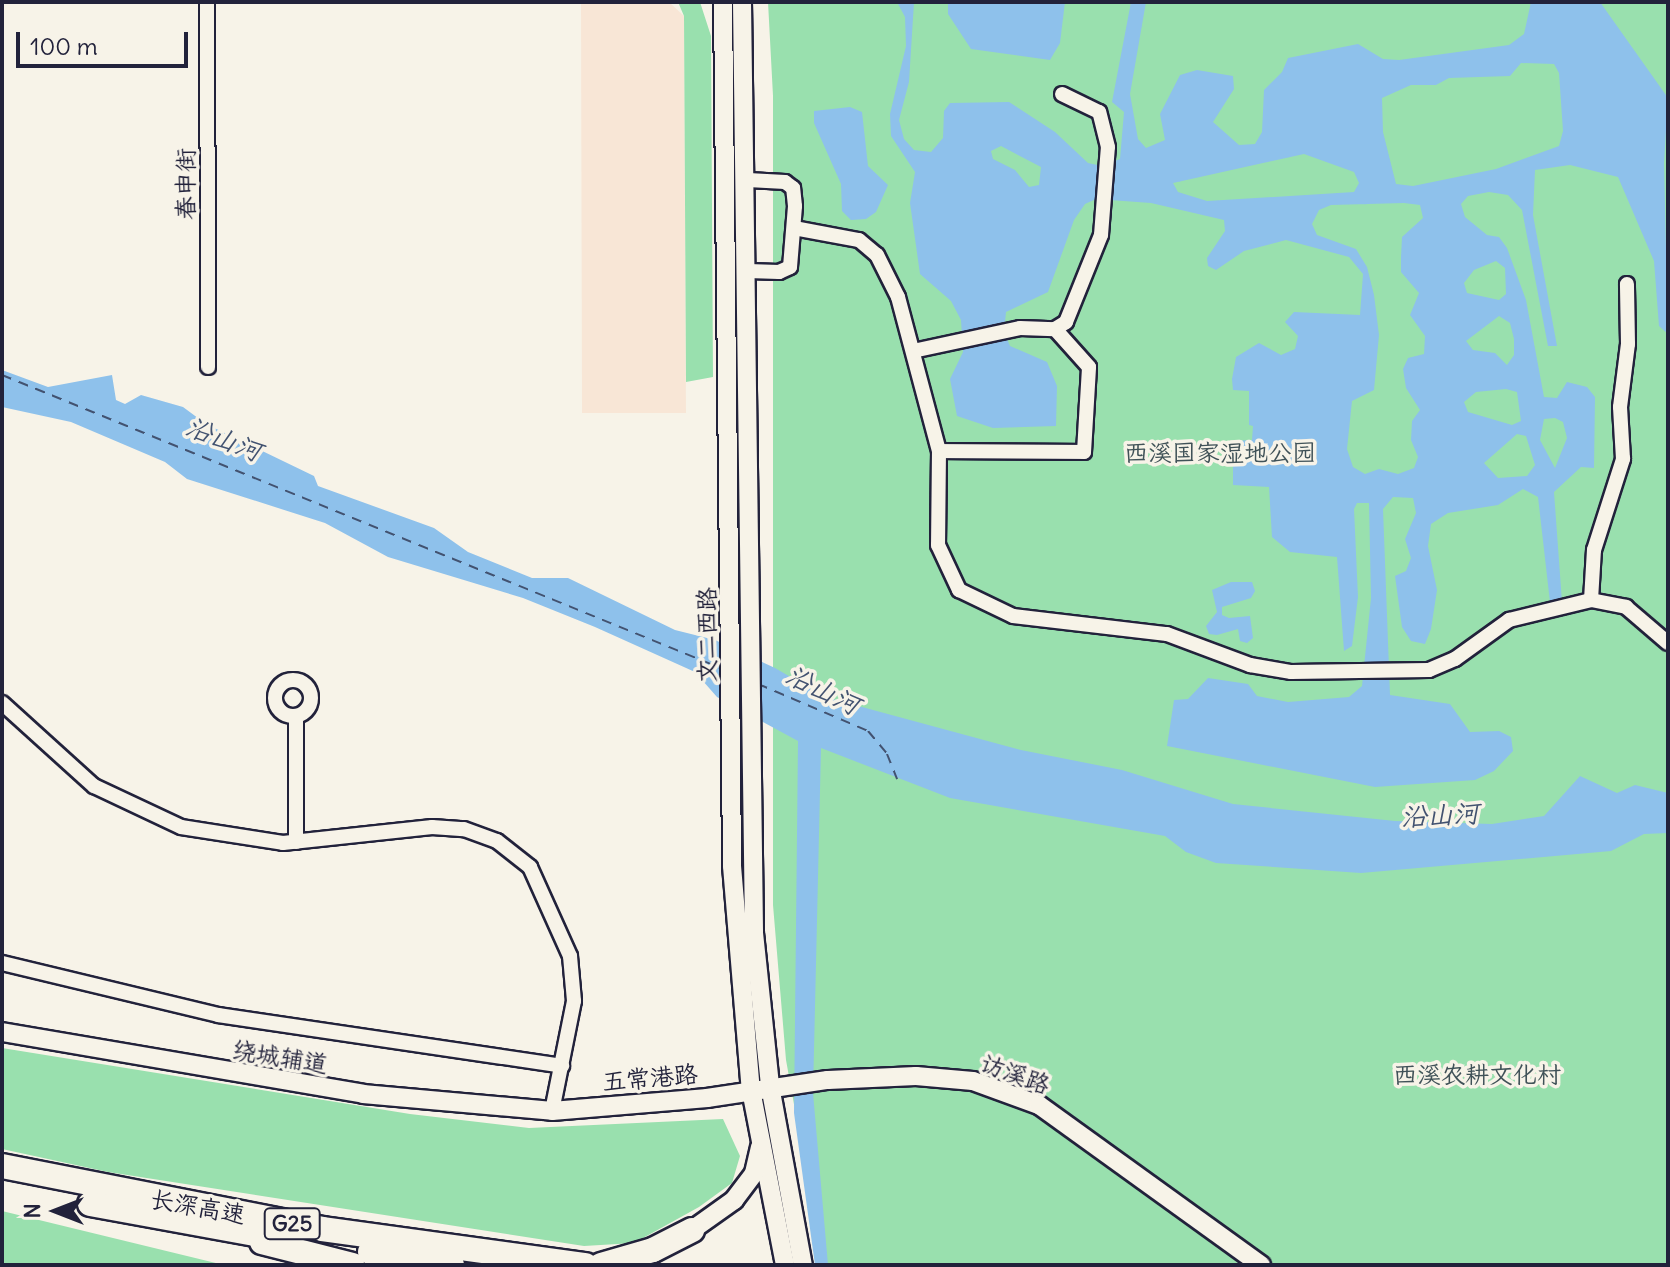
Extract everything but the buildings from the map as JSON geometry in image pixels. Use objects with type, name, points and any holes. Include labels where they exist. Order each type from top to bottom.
[{"type":"highway","name":"长深高速","points":[[2,1166],[322,1229],[586,1265]]},
{"type":"highway","name":"长深高速","points":[[2,1183],[194,1225],[452,1265]]},
{"type":"highway","points":[[194,1225],[352,1265]]},
{"type":"highway","points":[[601,1265],[653,1250],[692,1230]]},
{"type":"main road","name":"文二西路","points":[[723,2],[732,534],[731,785],[736,923],[803,1265]]},
{"type":"main road","name":"文二西路","points":[[742,2],[748,180],[750,792],[754,933],[769,1087],[761,1141],[785,1265]]},
{"type":"main road","name":"绕城辅道","points":[[2,1032],[363,1094],[552,1111]]},
{"type":"main road","name":"访溪路","points":[[769,1087],[828,1080],[945,1077],[1039,1105],[1261,1265]]},
{"type":"main road","name":"五常港路","points":[[552,1111],[769,1087]]},
{"type":"main road","points":[[692,1230],[734,1200],[754,1173],[761,1141]]},
{"type":"street","name":"春申街","points":[[207,2],[208,367]]},
{"type":"street","points":[[1055,329],[1073,308],[1101,235],[1108,147],[1099,112],[1062,94]]},
{"type":"street","points":[[748,180],[785,182],[793,188],[794,228],[790,267],[779,272],[748,271]]},
{"type":"street","points":[[794,228],[845,234],[868,245],[898,297],[939,451],[938,545],[959,590],[991,608],[1033,620],[1167,634],[1266,670],[1401,673],[1444,666],[1509,620],[1591,600],[1626,607],[1668,643]]},
{"type":"street","points":[[1591,600],[1594,550],[1623,459],[1620,407],[1628,344],[1627,284]]},
{"type":"street","points":[[913,351],[1020,328],[1055,329],[1089,367],[1084,452],[939,451]]},
{"type":"street","points":[[2,703],[68,767],[148,815],[216,834],[296,842],[432,827],[464,829],[497,841],[530,867],[570,956],[574,1001],[552,1111]]},
{"type":"street","points":[[296,716],[296,842]]},
{"type":"street","points":[[2,963],[218,1015],[562,1066]]},
{"type":"shaded area","points":[[581,2],[670,3],[684,16],[686,413],[582,413]]},
{"type":"green space","points":[[678,2],[700,2],[711,36],[713,377],[686,382],[684,16]]},
{"type":"green space","name":"西溪国家湿地公园","points":[[768,2],[1668,2],[1668,1265],[823,1265],[786,1060],[773,905],[773,96]]},
{"type":"green space","points":[[2,1048],[410,1114],[529,1128],[723,1119],[740,1156],[732,1183],[699,1207],[634,1243],[584,1246],[108,1172],[2,1149]]},
{"type":"green space","points":[[2,1211],[224,1265],[2,1265]]},
{"type":"water","points":[[897,2],[914,2],[909,82],[899,120],[904,139],[914,150],[931,152],[943,138],[944,111],[950,103],[1009,102],[1055,132],[1088,163],[1102,166],[1120,159],[1124,112],[1112,102],[1131,2],[1146,2],[1130,94],[1138,139],[1146,148],[1165,140],[1160,114],[1180,75],[1197,70],[1233,76],[1234,89],[1213,122],[1239,145],[1255,144],[1262,132],[1264,90],[1282,72],[1288,58],[1358,44],[1383,59],[1399,60],[1509,45],[1524,34],[1531,2],[1600,2],[1668,98],[1664,163],[1668,334],[1659,326],[1654,261],[1618,177],[1570,165],[1535,170],[1533,215],[1557,346],[1548,346],[1522,210],[1508,195],[1489,192],[1468,196],[1461,204],[1465,217],[1487,235],[1499,237],[1507,248],[1526,300],[1544,397],[1557,398],[1567,382],[1587,387],[1595,397],[1594,468],[1581,467],[1554,492],[1562,602],[1550,602],[1538,497],[1523,489],[1498,505],[1448,513],[1431,524],[1428,546],[1437,590],[1431,629],[1425,644],[1411,641],[1402,627],[1395,576],[1406,571],[1411,558],[1405,539],[1416,513],[1413,498],[1393,497],[1383,509],[1390,695],[1450,704],[1470,732],[1499,731],[1511,737],[1513,751],[1494,771],[1475,780],[1375,787],[1167,746],[1174,700],[1188,699],[1208,678],[1248,684],[1257,696],[1288,702],[1349,697],[1362,686],[1371,598],[1369,503],[1357,503],[1354,509],[1358,597],[1352,646],[1344,651],[1337,557],[1290,552],[1272,537],[1269,487],[1233,485],[1233,441],[1252,440],[1253,426],[1249,425],[1249,391],[1233,390],[1232,379],[1236,357],[1259,343],[1281,355],[1295,349],[1298,336],[1285,322],[1294,312],[1360,315],[1363,274],[1349,257],[1286,240],[1244,251],[1216,270],[1208,266],[1207,258],[1225,231],[1224,220],[1151,203],[1096,199],[1085,204],[1074,220],[1048,292],[1006,312],[1004,332],[1010,346],[1047,362],[1057,386],[1056,426],[993,428],[957,416],[950,379],[963,352],[961,320],[951,301],[920,274],[910,203],[915,172],[891,136],[890,114],[906,46],[905,17]],"holes":[[[1521,63],[1554,64],[1559,73],[1563,131],[1559,146],[1496,169],[1413,186],[1396,184],[1383,132],[1382,98],[1411,85],[1436,85],[1449,78],[1510,76]],[[1001,146],[1041,167],[1039,185],[1029,187],[1015,170],[993,159],[991,151]],[[1304,154],[1354,172],[1359,183],[1354,192],[1207,201],[1178,192],[1173,183]],[[1331,205],[1420,205],[1423,218],[1402,237],[1401,257],[1401,272],[1419,293],[1410,315],[1425,336],[1424,354],[1408,358],[1403,369],[1406,388],[1420,410],[1412,421],[1411,440],[1418,457],[1414,468],[1398,474],[1379,469],[1365,474],[1353,467],[1347,449],[1352,401],[1374,390],[1379,335],[1367,267],[1356,249],[1317,235],[1312,224],[1319,210]],[[1496,261],[1505,268],[1506,294],[1499,300],[1467,293],[1464,283],[1474,270]],[[1499,316],[1510,323],[1514,355],[1507,365],[1495,353],[1473,350],[1466,341]],[[1506,389],[1517,392],[1521,421],[1512,425],[1468,412],[1464,402],[1476,392]],[[1555,418],[1563,422],[1567,438],[1555,468],[1540,440],[1544,419]],[[1517,434],[1526,436],[1535,465],[1527,476],[1498,478],[1484,463]]]},
{"type":"water","points":[[948,2],[1065,2],[1060,43],[1050,60],[971,49],[948,14]]},
{"type":"water","points":[[850,107],[862,112],[868,166],[888,185],[876,212],[866,219],[851,220],[842,211],[841,184],[814,123],[814,111]]},
{"type":"water","name":"沿山河","points":[[2,370],[48,387],[112,375],[116,400],[125,404],[141,395],[183,407],[206,424],[314,476],[318,486],[434,528],[468,552],[532,578],[568,578],[675,630],[715,640],[775,668],[825,697],[1021,750],[1122,770],[1233,804],[1395,821],[1492,824],[1544,816],[1580,776],[1617,793],[1635,785],[1668,793],[1668,833],[1644,834],[1611,851],[1361,873],[1216,863],[1186,852],[1165,836],[950,798],[821,748],[813,1093],[828,1265],[815,1265],[794,1113],[798,741],[717,697],[695,672],[595,627],[523,598],[388,557],[325,523],[187,479],[165,462],[71,422],[2,407]]},
{"type":"water","points":[[1231,582],[1252,582],[1255,591],[1251,598],[1222,607],[1222,615],[1229,618],[1250,616],[1253,638],[1247,643],[1240,641],[1238,629],[1217,635],[1209,634],[1206,626],[1217,612],[1212,590]]},
{"type":"ferry route","points":[[2,375],[723,669]]},
{"type":"ferry route","points":[[758,684],[868,731],[887,754],[897,779]]},
{"type":"park label","name":"西溪农耕文化村","points":[[1477,1075]]}]
